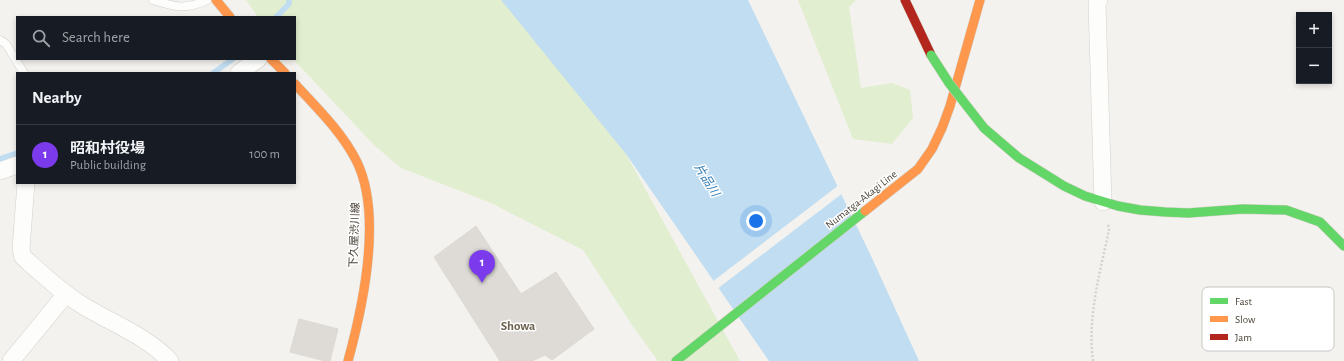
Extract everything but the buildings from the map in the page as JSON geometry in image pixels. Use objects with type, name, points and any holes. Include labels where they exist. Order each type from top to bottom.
[{"type":"main road","points":[[216,0],[229,16]]},
{"type":"main road","points":[[905,0],[931,55],[949,83],[984,128],[1019,158],[1064,186],[1085,196],[1103,202],[1140,210],[1188,213],[1243,209],[1286,210],[1320,222],[1344,246]]},
{"type":"main road","name":"Numatga-Akagi Line","points":[[676,361],[918,169],[927,159],[935,146],[944,125],[980,0]]},
{"type":"main road","points":[[272,60],[284,72]]},
{"type":"main road","name":"下久屋渋川線","points":[[296,85],[334,128],[349,148],[363,174],[367,194],[369,219],[368,251],[360,314],[348,361]]},
{"type":"street","points":[[1099,0],[1097,4],[1103,202]]},
{"type":"street","points":[[240,72],[257,60]]},
{"type":"street","points":[[0,171],[16,164]]},
{"type":"street","points":[[26,184],[21,250],[23,257],[66,294],[83,306],[141,339],[170,361]]},
{"type":"street","points":[[11,361],[66,294]]},
{"type":"lane","points":[[153,0],[170,6],[186,8],[207,0]]},
{"type":"lane","points":[[0,40],[6,44],[23,72]]},
{"type":"path","points":[[1093,361],[1091,347],[1092,312],[1110,230],[1103,202]]},
{"type":"green space","points":[[246,0],[504,0],[626,154],[740,361],[658,361],[632,325],[583,250],[491,203],[401,168],[374,145],[294,60],[296,60],[296,16],[257,16]]},
{"type":"green space","points":[[798,0],[856,0],[849,7],[861,88],[892,83],[910,90],[913,118],[892,144],[853,139]]},
{"type":"water","name":"片品川","points":[[501,0],[748,0],[872,258],[919,361],[769,361],[626,154]]},
{"type":"pier","points":[[839,185],[843,193],[717,289],[712,282]]},
{"type":"waterway","points":[[277,16],[289,4],[289,0]]},
{"type":"waterway","points":[[214,72],[232,60]]},
{"type":"waterway","points":[[0,159],[16,153]]},
{"type":"traffic: fast","points":[[931,55],[949,83],[984,128]]},
{"type":"traffic: fast","points":[[984,128],[1019,158],[1064,186],[1085,196],[1118,206],[1165,212],[1188,213],[1243,209],[1286,210],[1320,222],[1344,246]]},
{"type":"traffic: fast","points":[[676,361],[865,211]]},
{"type":"traffic: slow","points":[[216,0],[229,16]]},
{"type":"traffic: slow","points":[[865,211],[918,169],[932,149],[950,106],[980,0]]},
{"type":"traffic: slow","points":[[272,60],[284,72]]},
{"type":"traffic: slow","points":[[296,85],[343,139],[356,160],[364,182],[368,206],[368,260],[359,314],[348,361]]},
{"type":"traffic: jam","points":[[905,0],[931,55]]},
{"type":"place","name":"昭和村役場","points":[[482,283]]},
{"type":"district","name":"Showa","points":[[518,325]]}]
